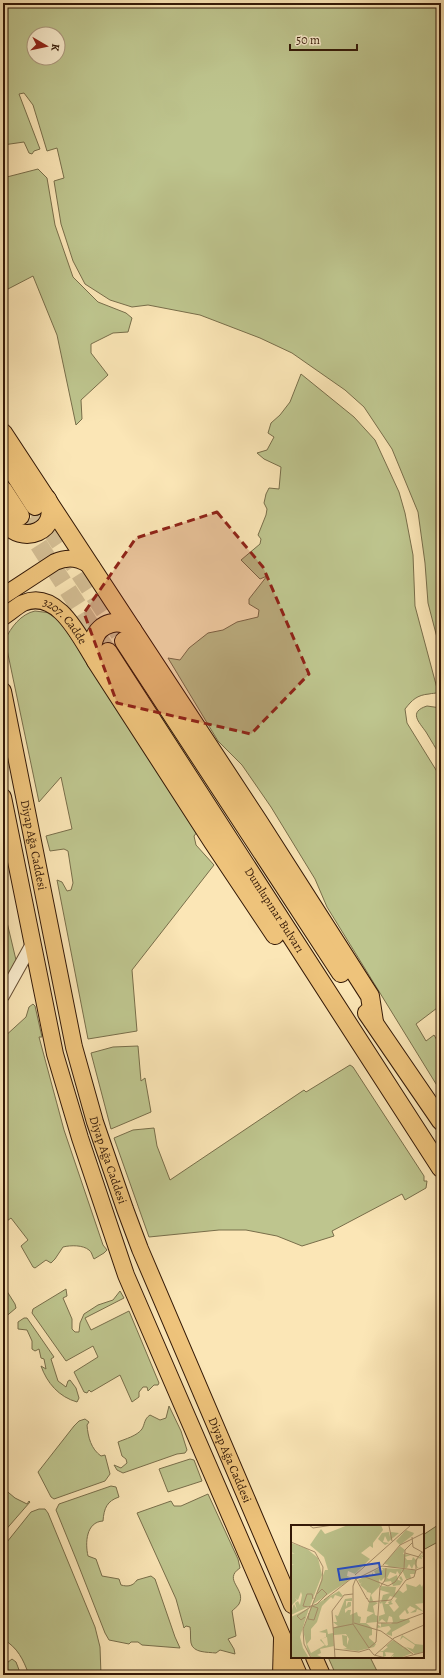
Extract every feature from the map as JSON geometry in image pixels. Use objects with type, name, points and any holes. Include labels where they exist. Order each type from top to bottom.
[{"type":"highway","points":[[3,433],[41,502],[50,505],[50,517],[46,526],[40,531],[29,534],[17,532],[9,528],[12,518],[3,490]]},
{"type":"highway","points":[[3,456],[92,567],[128,635],[258,821],[370,996],[374,1022],[441,1122]]},
{"type":"highway","points":[[128,635],[124,624],[109,624],[102,627],[97,633],[92,648],[102,656],[212,842],[311,988],[351,1040],[363,1049],[441,1168]]},
{"type":"main road","points":[[3,596],[62,559],[76,559],[92,567]]},
{"type":"main road","name":"3207. Cadde","points":[[3,617],[22,604],[28,602],[44,601],[53,604],[65,614],[102,656]]},
{"type":"main road","name":"Diyap Ağa Caddesi","points":[[3,691],[74,1047],[95,1122],[140,1249],[291,1603]]},
{"type":"main road","name":"Diyap Ağa Caddesi","points":[[3,797],[55,1054],[104,1212],[124,1269],[291,1656]]},
{"type":"main road","points":[[281,1675],[282,1634]]},
{"type":"main road","name":"Diyap Ağa Caddesi","points":[[292,1658],[299,1675]]},
{"type":"main road","points":[[314,1658],[322,1675]]},
{"type":"street","points":[[3,996],[32,944]]},
{"type":"highlighted area","points":[[217,512],[263,567],[309,674],[251,734],[193,722],[117,703],[84,613],[136,538]]},
{"type":"green space","points":[[3,3],[441,3],[441,653],[428,603],[425,563],[418,512],[392,449],[364,407],[345,390],[292,353],[260,338],[200,315],[148,305],[132,307],[110,300],[85,284],[73,261],[61,224],[54,181],[64,178],[57,148],[47,151],[33,105],[24,93],[19,94],[40,149],[34,151],[32,154],[29,153],[24,142],[3,145]]},
{"type":"green space","points":[[38,169],[47,178],[55,225],[73,277],[98,302],[126,313],[132,318],[128,332],[113,333],[91,344],[91,353],[108,375],[81,400],[82,419],[76,425],[57,335],[33,276],[8,289],[3,284],[3,178]]},
{"type":"green space","points":[[301,374],[354,417],[375,440],[399,492],[405,513],[413,555],[415,606],[438,692],[418,697],[405,709],[407,723],[441,778],[441,1005],[416,1024],[426,1041],[434,1035],[441,1047],[441,1092],[327,907],[315,879],[271,807],[242,765],[218,741],[168,658],[180,660],[189,648],[208,633],[223,630],[237,622],[258,617],[259,610],[249,604],[249,599],[267,576],[260,579],[241,560],[260,544],[261,539],[258,535],[266,515],[267,509],[264,503],[266,494],[269,488],[279,489],[281,467],[264,459],[257,453],[267,450],[274,437],[268,433],[271,423],[280,415],[290,402]]},
{"type":"green space","points":[[35,611],[51,613],[58,618],[198,831],[194,836],[196,845],[214,865],[132,970],[137,1031],[88,1039],[57,880],[62,882],[67,891],[71,890],[73,883],[68,851],[64,849],[50,851],[46,836],[72,829],[61,777],[39,802],[5,640],[10,630],[21,618]]},
{"type":"green space","points":[[427,706],[441,708],[441,757],[417,718],[416,714],[418,711]]},
{"type":"green space","points":[[3,917],[6,918],[16,960],[3,985]]},
{"type":"green space","points":[[33,1004],[35,1006],[42,1037],[39,1037],[64,1130],[103,1245],[107,1250],[94,1259],[90,1251],[84,1247],[63,1247],[51,1263],[46,1260],[35,1268],[21,1246],[28,1240],[11,1218],[3,1224],[3,1038],[26,1017],[29,1007]]},
{"type":"green space","points":[[138,1046],[141,1081],[145,1078],[151,1112],[111,1129],[91,1053],[113,1047]]},
{"type":"green space","points":[[350,1065],[353,1067],[424,1176],[424,1181],[427,1181],[426,1188],[405,1200],[402,1194],[332,1231],[334,1236],[302,1246],[277,1236],[246,1230],[219,1230],[149,1237],[114,1138],[133,1130],[154,1128],[157,1146],[170,1180],[304,1090],[306,1092]]},
{"type":"green space","points":[[3,1285],[16,1308],[3,1319]]},
{"type":"green space","points":[[66,1289],[67,1296],[63,1298],[72,1319],[72,1329],[75,1332],[79,1332],[80,1323],[84,1314],[98,1305],[113,1300],[120,1291],[124,1298],[85,1318],[91,1330],[129,1311],[159,1383],[158,1385],[154,1385],[148,1391],[147,1387],[143,1387],[139,1392],[139,1397],[132,1402],[120,1375],[91,1392],[89,1390],[87,1393],[84,1392],[74,1372],[98,1357],[93,1346],[66,1361],[32,1313],[33,1309]]},
{"type":"green space","points":[[24,1318],[27,1318],[54,1357],[51,1359],[58,1381],[66,1387],[68,1381],[70,1380],[76,1388],[79,1398],[77,1402],[59,1393],[50,1384],[41,1366],[46,1369],[44,1359],[41,1358],[39,1349],[35,1351],[32,1349],[32,1341],[27,1330],[18,1329],[18,1322]]},
{"type":"green space","points":[[169,1406],[181,1431],[187,1450],[185,1453],[177,1454],[123,1473],[117,1470],[114,1465],[121,1468],[127,1463],[126,1459],[122,1456],[118,1442],[137,1434],[142,1429],[150,1415],[160,1420],[166,1418]]},
{"type":"green space","points":[[85,1419],[89,1422],[87,1425],[91,1442],[95,1450],[101,1456],[105,1455],[110,1474],[105,1481],[54,1499],[51,1497],[38,1472],[74,1426],[79,1421]]},
{"type":"green space","points":[[190,1459],[194,1460],[202,1481],[168,1492],[159,1469]]},
{"type":"green space","points":[[111,1486],[116,1487],[119,1497],[107,1506],[104,1512],[103,1521],[97,1522],[90,1529],[87,1539],[88,1556],[96,1559],[102,1576],[119,1579],[121,1585],[130,1586],[137,1580],[151,1576],[155,1579],[180,1648],[142,1645],[138,1642],[131,1642],[129,1644],[109,1640],[105,1633],[56,1510],[59,1504]]},
{"type":"green space","points":[[3,1488],[15,1498],[27,1504],[29,1501],[30,1502],[3,1533]]},
{"type":"green space","points":[[208,1494],[238,1559],[240,1568],[235,1572],[233,1577],[241,1599],[232,1611],[236,1636],[228,1639],[234,1649],[235,1654],[220,1650],[216,1653],[194,1649],[191,1641],[190,1627],[186,1626],[184,1628],[176,1599],[137,1513],[171,1501],[174,1506],[181,1506]]},
{"type":"green space","points":[[39,1509],[45,1509],[48,1513],[95,1627],[100,1647],[101,1675],[29,1675],[19,1654],[13,1646],[3,1639],[3,1547],[31,1512]]},
{"type":"green space","points":[[441,1523],[441,1543],[436,1543],[424,1549],[424,1534]]},
{"type":"green space","points":[[328,1658],[370,1658],[379,1675],[336,1675]]},
{"type":"green space","points":[[12,1659],[16,1662],[21,1675],[3,1675],[3,1666]]},
{"type":"tunnel","points":[[35,506],[124,641]]},
{"type":"tunnel","points":[[24,522],[108,652]]}]
